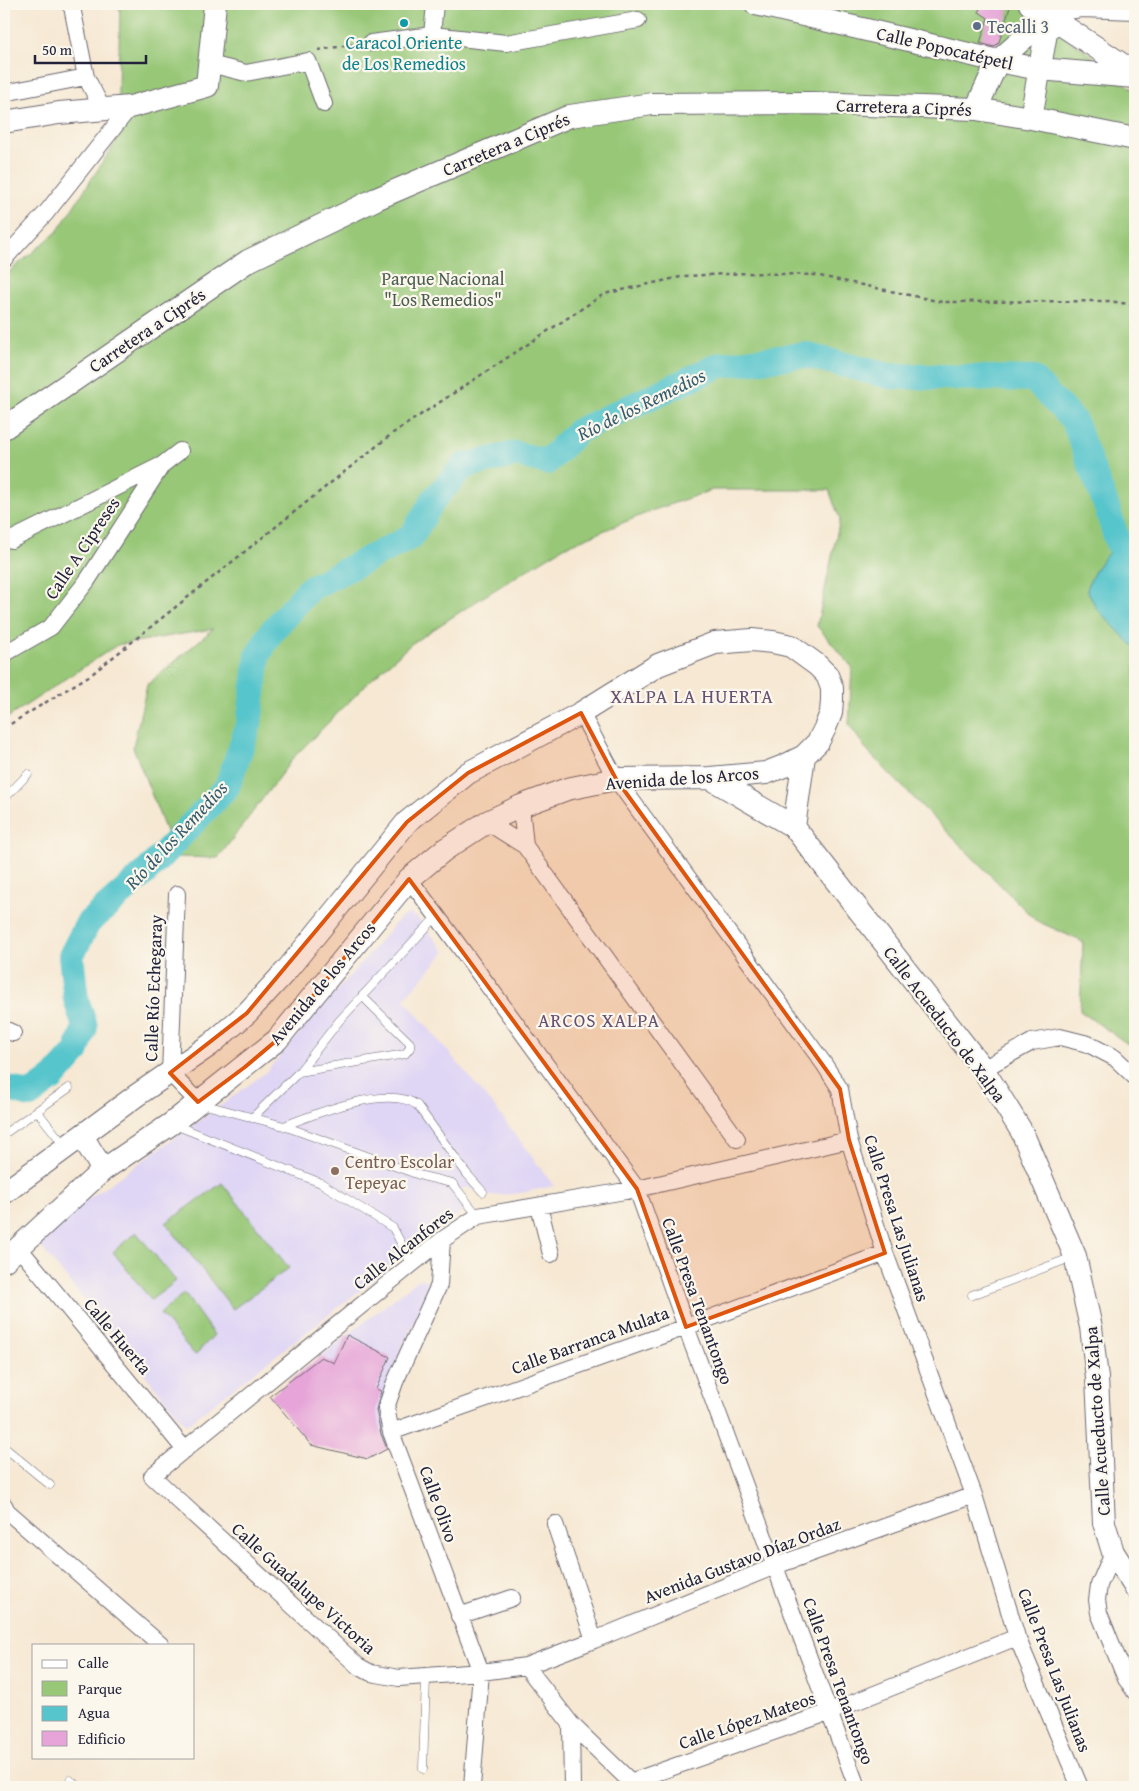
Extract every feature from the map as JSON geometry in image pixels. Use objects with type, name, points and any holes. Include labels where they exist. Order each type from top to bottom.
[{"type":"main road","points":[[4,122],[59,113],[130,107],[208,75],[215,4]]},
{"type":"main road","name":"Calle Popocatépetl","points":[[756,4],[998,62],[1039,69],[1135,77]]},
{"type":"main road","points":[[1030,4],[1135,73]]},
{"type":"main road","points":[[976,109],[998,62],[1049,16],[1063,9],[1082,6],[1135,8]]},
{"type":"main road","points":[[1031,118],[1049,16]]},
{"type":"main road","name":"Carretera a Ciprés","points":[[4,428],[248,261],[376,199],[570,116],[652,104],[811,103],[976,109],[1135,139]]},
{"type":"main road","name":"Avenida de los Arcos","points":[[4,1193],[210,1045],[247,1013],[286,970],[407,822],[468,773],[581,713],[658,665],[715,643],[752,640],[790,646],[811,660],[827,675],[832,688],[831,713],[825,728],[818,742],[804,756],[784,766],[766,773],[710,778],[616,779],[567,789],[521,806],[487,822],[444,850],[409,879],[278,1040],[171,1124],[103,1170],[11,1254]]},
{"type":"main road","points":[[794,827],[804,756]]},
{"type":"main road","name":"Calle Acueducto de Xalpa","points":[[710,778],[794,827],[983,1069],[1022,1132],[1075,1256],[1091,1327],[1097,1378],[1104,1523],[1113,1552],[1135,1587]]},
{"type":"main road","points":[[74,1141],[103,1170]]},
{"type":"street","points":[[69,4],[72,7],[86,77],[103,110]]},
{"type":"street","points":[[432,35],[435,4]]},
{"type":"street","points":[[371,43],[432,35],[506,43],[638,20]]},
{"type":"street","points":[[208,75],[246,73],[308,60],[324,104]]},
{"type":"street","points":[[4,94],[86,77]]},
{"type":"street","points":[[4,259],[46,213],[130,107]]},
{"type":"street","name":"Calle A Cipreses","points":[[4,654],[51,627],[87,581],[162,465],[180,451]]},
{"type":"street","points":[[11,540],[162,465]]},
{"type":"street","name":"Calle Presa Las Julianas","points":[[581,713],[616,779],[824,1064],[840,1089],[849,1140],[885,1253],[974,1495],[1017,1637],[1080,1787]]},
{"type":"street","points":[[521,806],[525,846]]},
{"type":"street","points":[[487,822],[525,846],[737,1139]]},
{"type":"street","name":"Calle Presa Tenantongo","points":[[409,879],[637,1189],[686,1327],[857,1787]]},
{"type":"street","name":"Calle Río Echegaray","points":[[177,894],[170,1073],[198,1102]]},
{"type":"street","points":[[983,1069],[1032,1042],[1060,1037],[1088,1044],[1115,1058],[1135,1077]]},
{"type":"street","name":"Calle Alcanfores","points":[[152,1476],[442,1240],[478,1216],[637,1189],[849,1140]]},
{"type":"street","points":[[539,1206],[550,1254]]},
{"type":"street","name":"Calle Olivo","points":[[442,1240],[439,1285],[395,1382],[386,1408],[392,1432],[481,1672],[472,1787]]},
{"type":"street","name":"Calle Barranca Mulata","points":[[392,1432],[686,1327],[885,1253]]},
{"type":"street","name":"Calle Huerta","points":[[11,1254],[186,1450]]},
{"type":"street","name":"Calle Guadalupe Victoria","points":[[152,1476],[358,1666],[371,1673],[384,1677],[426,1677],[526,1666]]},
{"type":"street","name":"Avenida Gustavo Díaz Ordaz","points":[[526,1666],[775,1566],[974,1495]]},
{"type":"street","points":[[4,1505],[7,1511],[160,1644]]},
{"type":"street","points":[[556,1524],[594,1640]]},
{"type":"street","points":[[1113,1552],[1099,1585],[1097,1600],[1099,1613],[1126,1679],[1135,1692]]},
{"type":"street","points":[[459,1616],[512,1598]]},
{"type":"street","name":"Calle López Mateos","points":[[633,1785],[830,1712],[1017,1637]]},
{"type":"street","points":[[526,1666],[571,1724],[633,1785]]},
{"type":"street","points":[[571,1724],[572,1787]]},
{"type":"lane","points":[[4,799],[28,774]]},
{"type":"lane","points":[[252,1118],[299,1072],[362,996],[437,916]]},
{"type":"lane","points":[[299,1072],[396,1056],[405,1054],[410,1048],[410,1043],[362,996]]},
{"type":"lane","points":[[4,1134],[68,1088]]},
{"type":"lane","points":[[284,1126],[319,1112],[359,1101],[400,1098],[410,1100],[417,1105],[467,1174],[483,1192]]},
{"type":"lane","points":[[198,1102],[284,1126],[422,1176],[452,1183],[478,1216]]},
{"type":"lane","points":[[38,1111],[74,1141]]},
{"type":"lane","points":[[171,1124],[321,1182],[393,1228],[412,1264]]},
{"type":"lane","points":[[452,1183],[467,1174]]},
{"type":"lane","points":[[972,1295],[1075,1256]]},
{"type":"lane","points":[[4,1447],[50,1485]]},
{"type":"lane","points":[[423,1769],[426,1677]]},
{"type":"lane","points":[[70,1780],[79,1787]]},
{"type":"path","points":[[4,728],[92,674],[393,433],[604,294],[685,276],[748,272],[815,275],[942,302],[1110,301],[1135,305]]},
{"type":"highlighted area","points":[[581,713],[616,779],[840,1089],[849,1140],[885,1253],[686,1327],[637,1189],[409,879],[277,1040],[245,1067],[198,1102],[170,1073],[247,1013],[407,822],[468,773]]},
{"type":"shaded area","name":"Centro Escolar Tepeyac","points":[[409,914],[417,917],[445,952],[404,999],[493,1105],[554,1186],[521,1193],[488,1196],[467,1187],[462,1189],[458,1203],[468,1207],[186,1425],[36,1241],[77,1207],[265,1073],[401,917]]},
{"type":"shaded area","points":[[418,1280],[427,1281],[428,1291],[397,1360],[389,1448],[368,1459],[311,1445],[270,1396]]},
{"type":"green space","name":"Parque Nacional \"Los Remedios\"","points":[[120,4],[1015,4],[1085,50],[1131,88],[1135,89],[1135,1049],[1080,1011],[1083,942],[1035,920],[869,753],[849,725],[852,667],[817,626],[840,519],[829,490],[712,490],[654,510],[564,547],[411,644],[373,678],[294,757],[218,858],[176,857],[133,747],[147,685],[213,629],[117,645],[4,720],[4,276],[57,232],[121,134],[118,90]]},
{"type":"green space","points":[[222,1183],[289,1268],[233,1309],[166,1223]]},
{"type":"green space","points":[[136,1232],[176,1281],[151,1300],[113,1252]]},
{"type":"green space","points":[[184,1293],[214,1335],[195,1355],[160,1314]]},
{"type":"water","points":[[1124,538],[1129,538],[1135,543],[1135,648],[1097,609],[1087,590],[1101,561]]},
{"type":"building","points":[[980,4],[1011,4],[999,42],[994,47],[980,43],[988,18],[979,12]]},
{"type":"building","points":[[347,1335],[390,1357],[376,1389],[381,1391],[376,1410],[381,1434],[387,1449],[368,1459],[311,1445],[270,1396],[321,1357],[334,1363]]},
{"type":"waterway","name":"Río de los Remedios","points":[[4,1087],[30,1095],[53,1078],[76,1052],[85,1027],[76,999],[71,956],[88,923],[146,872],[227,787],[249,724],[258,655],[272,631],[310,588],[411,537],[434,499],[464,466],[516,454],[547,462],[578,431],[720,365],[805,355],[889,376],[1033,379],[1074,421],[1106,505],[1118,543]]},
{"type":"place","name":"Caracol Oriente de Los Remedios","points":[[404,23]]},
{"type":"place","name":"Tecalli 3","points":[[977,26]]},
{"type":"place","name":"Centro Escolar Tepeyac","points":[[335,1171]]},
{"type":"district","name":"XALPA LA HUERTA","points":[[692,696]]},
{"type":"district","name":"ARCOS XALPA","points":[[599,1020]]}]
